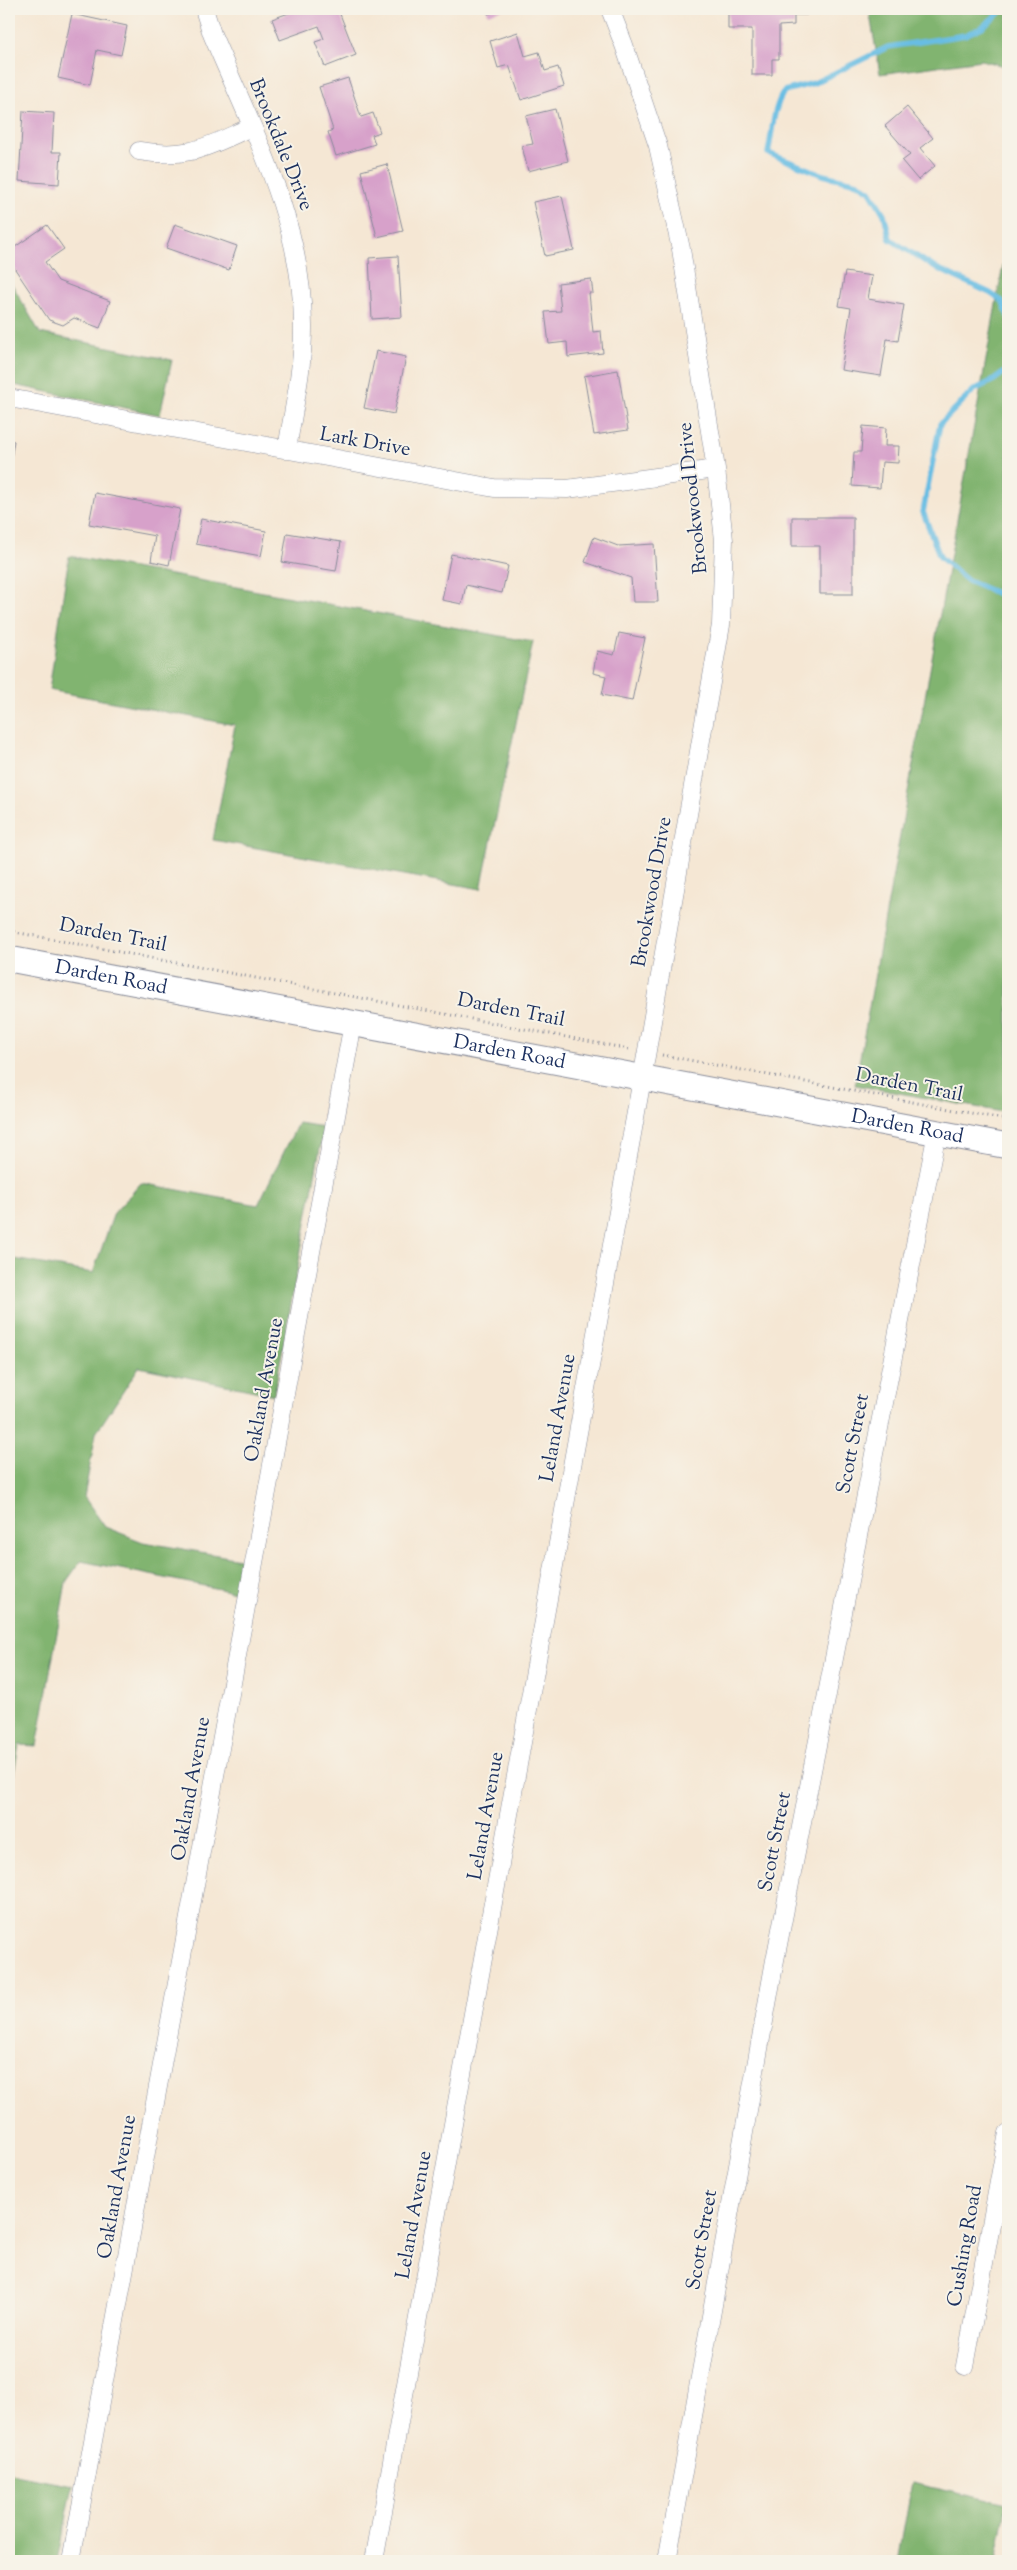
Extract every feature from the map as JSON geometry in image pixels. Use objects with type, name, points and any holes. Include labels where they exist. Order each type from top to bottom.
[{"type":"street","name":"Brookdale Drive","points":[[204,9],[212,34],[285,208],[296,253],[302,294],[300,368],[287,450]]},
{"type":"street","name":"Brookwood Drive","points":[[610,9],[658,146],[670,189],[682,249],[716,469],[724,540],[721,625],[642,1078]]},
{"type":"street","points":[[139,150],[181,154],[197,150],[251,127]]},
{"type":"street","name":"Lark Drive","points":[[9,398],[494,488],[567,489],[716,469]]},
{"type":"street","name":"Darden Road","points":[[9,959],[1008,1146]]},
{"type":"street","name":"Oakland Avenue","points":[[71,2561],[354,1024]]},
{"type":"street","name":"Leland Avenue","points":[[374,2561],[642,1078]]},
{"type":"street","name":"Scott Street","points":[[667,2561],[775,1960],[937,1132]]},
{"type":"street","name":"Cushing Road","points":[[965,2366],[1008,2133]]},
{"type":"path","name":"Darden Trail","points":[[9,931],[1008,1120]]},
{"type":"green space","points":[[869,9],[1008,9],[1008,67],[981,60],[880,74]]},
{"type":"green space","points":[[1008,238],[1008,1113],[855,1085]]},
{"type":"green space","points":[[9,279],[40,333],[172,360],[160,415],[9,384]]},
{"type":"green space","points":[[69,556],[533,642],[481,889],[213,840],[235,725],[49,690]]},
{"type":"green space","points":[[298,1123],[324,1127],[274,1395],[139,1367],[96,1433],[84,1497],[105,1527],[143,1542],[240,1559],[234,1592],[81,1561],[66,1582],[37,1746],[19,1745],[9,1801],[9,1258],[93,1273],[114,1213],[141,1183],[258,1205]]},
{"type":"green space","points":[[9,2473],[73,2485],[58,2561],[9,2561]]},
{"type":"green space","points":[[912,2483],[1007,2504],[996,2561],[898,2561]]},
{"type":"building","points":[[300,9],[338,9],[356,55],[325,67],[315,42],[324,39],[319,26],[280,40],[272,19]]},
{"type":"building","points":[[487,9],[504,9],[488,14]]},
{"type":"building","points":[[728,9],[807,9],[807,15],[794,15],[794,25],[779,26],[779,59],[772,59],[772,75],[752,75],[752,29],[728,29]]},
{"type":"building","points":[[72,14],[127,26],[121,55],[97,50],[90,85],[58,78]]},
{"type":"building","points":[[518,32],[525,56],[539,52],[545,71],[558,67],[564,86],[521,100],[509,65],[498,68],[490,41]]},
{"type":"building","points":[[348,78],[361,117],[373,113],[380,132],[372,135],[375,144],[336,156],[328,132],[333,130],[319,87]]},
{"type":"building","points":[[907,107],[933,138],[920,148],[935,166],[918,180],[902,161],[910,155],[885,126]]},
{"type":"building","points":[[555,109],[568,161],[528,171],[522,146],[533,144],[526,116]]},
{"type":"building","points":[[23,111],[54,113],[52,152],[61,152],[59,184],[19,181]]},
{"type":"building","points":[[387,164],[403,231],[377,237],[361,171]]},
{"type":"building","points":[[562,196],[574,250],[545,256],[533,202]]},
{"type":"building","points":[[175,224],[237,246],[229,270],[166,248]]},
{"type":"building","points":[[47,225],[64,249],[45,262],[58,281],[110,301],[100,328],[74,318],[63,325],[49,320],[9,260],[12,249]]},
{"type":"building","points":[[398,256],[402,317],[372,319],[369,258]]},
{"type":"building","points":[[845,272],[872,276],[868,299],[904,305],[898,341],[887,339],[881,376],[841,370],[851,308],[839,306]]},
{"type":"building","points":[[591,279],[593,293],[589,293],[593,332],[601,331],[603,353],[568,357],[567,342],[549,344],[545,312],[561,311],[558,283]]},
{"type":"building","points":[[376,351],[406,357],[394,414],[364,408]]},
{"type":"building","points":[[618,370],[628,430],[594,435],[584,376]]},
{"type":"building","points":[[863,426],[886,428],[885,446],[899,446],[898,463],[882,462],[880,488],[852,486],[854,452],[861,452]]},
{"type":"building","points":[[9,440],[14,441],[10,466],[9,466]]},
{"type":"building","points":[[95,493],[180,509],[169,565],[151,561],[155,536],[89,524]]},
{"type":"building","points":[[792,517],[853,517],[853,594],[820,594],[820,546],[792,546]]},
{"type":"building","points":[[201,519],[266,531],[261,556],[196,544]]},
{"type":"building","points":[[287,533],[341,542],[336,571],[282,562]]},
{"type":"building","points":[[594,537],[618,546],[654,544],[658,602],[633,602],[631,578],[585,562]]},
{"type":"building","points":[[451,554],[508,566],[502,593],[466,585],[462,604],[442,600]]},
{"type":"building","points":[[619,633],[645,638],[632,701],[602,695],[606,676],[593,673],[597,651],[614,655]]},
{"type":"waterway","points":[[1004,9],[982,27],[965,35],[888,47],[814,83],[784,91],[775,113],[768,153],[823,175],[858,183],[870,191],[884,214],[890,239],[932,266],[990,293],[1002,301],[1008,316]]},
{"type":"waterway","points":[[1008,367],[1006,371],[994,380],[974,390],[940,424],[923,512],[940,557],[968,581],[1008,598]]}]
